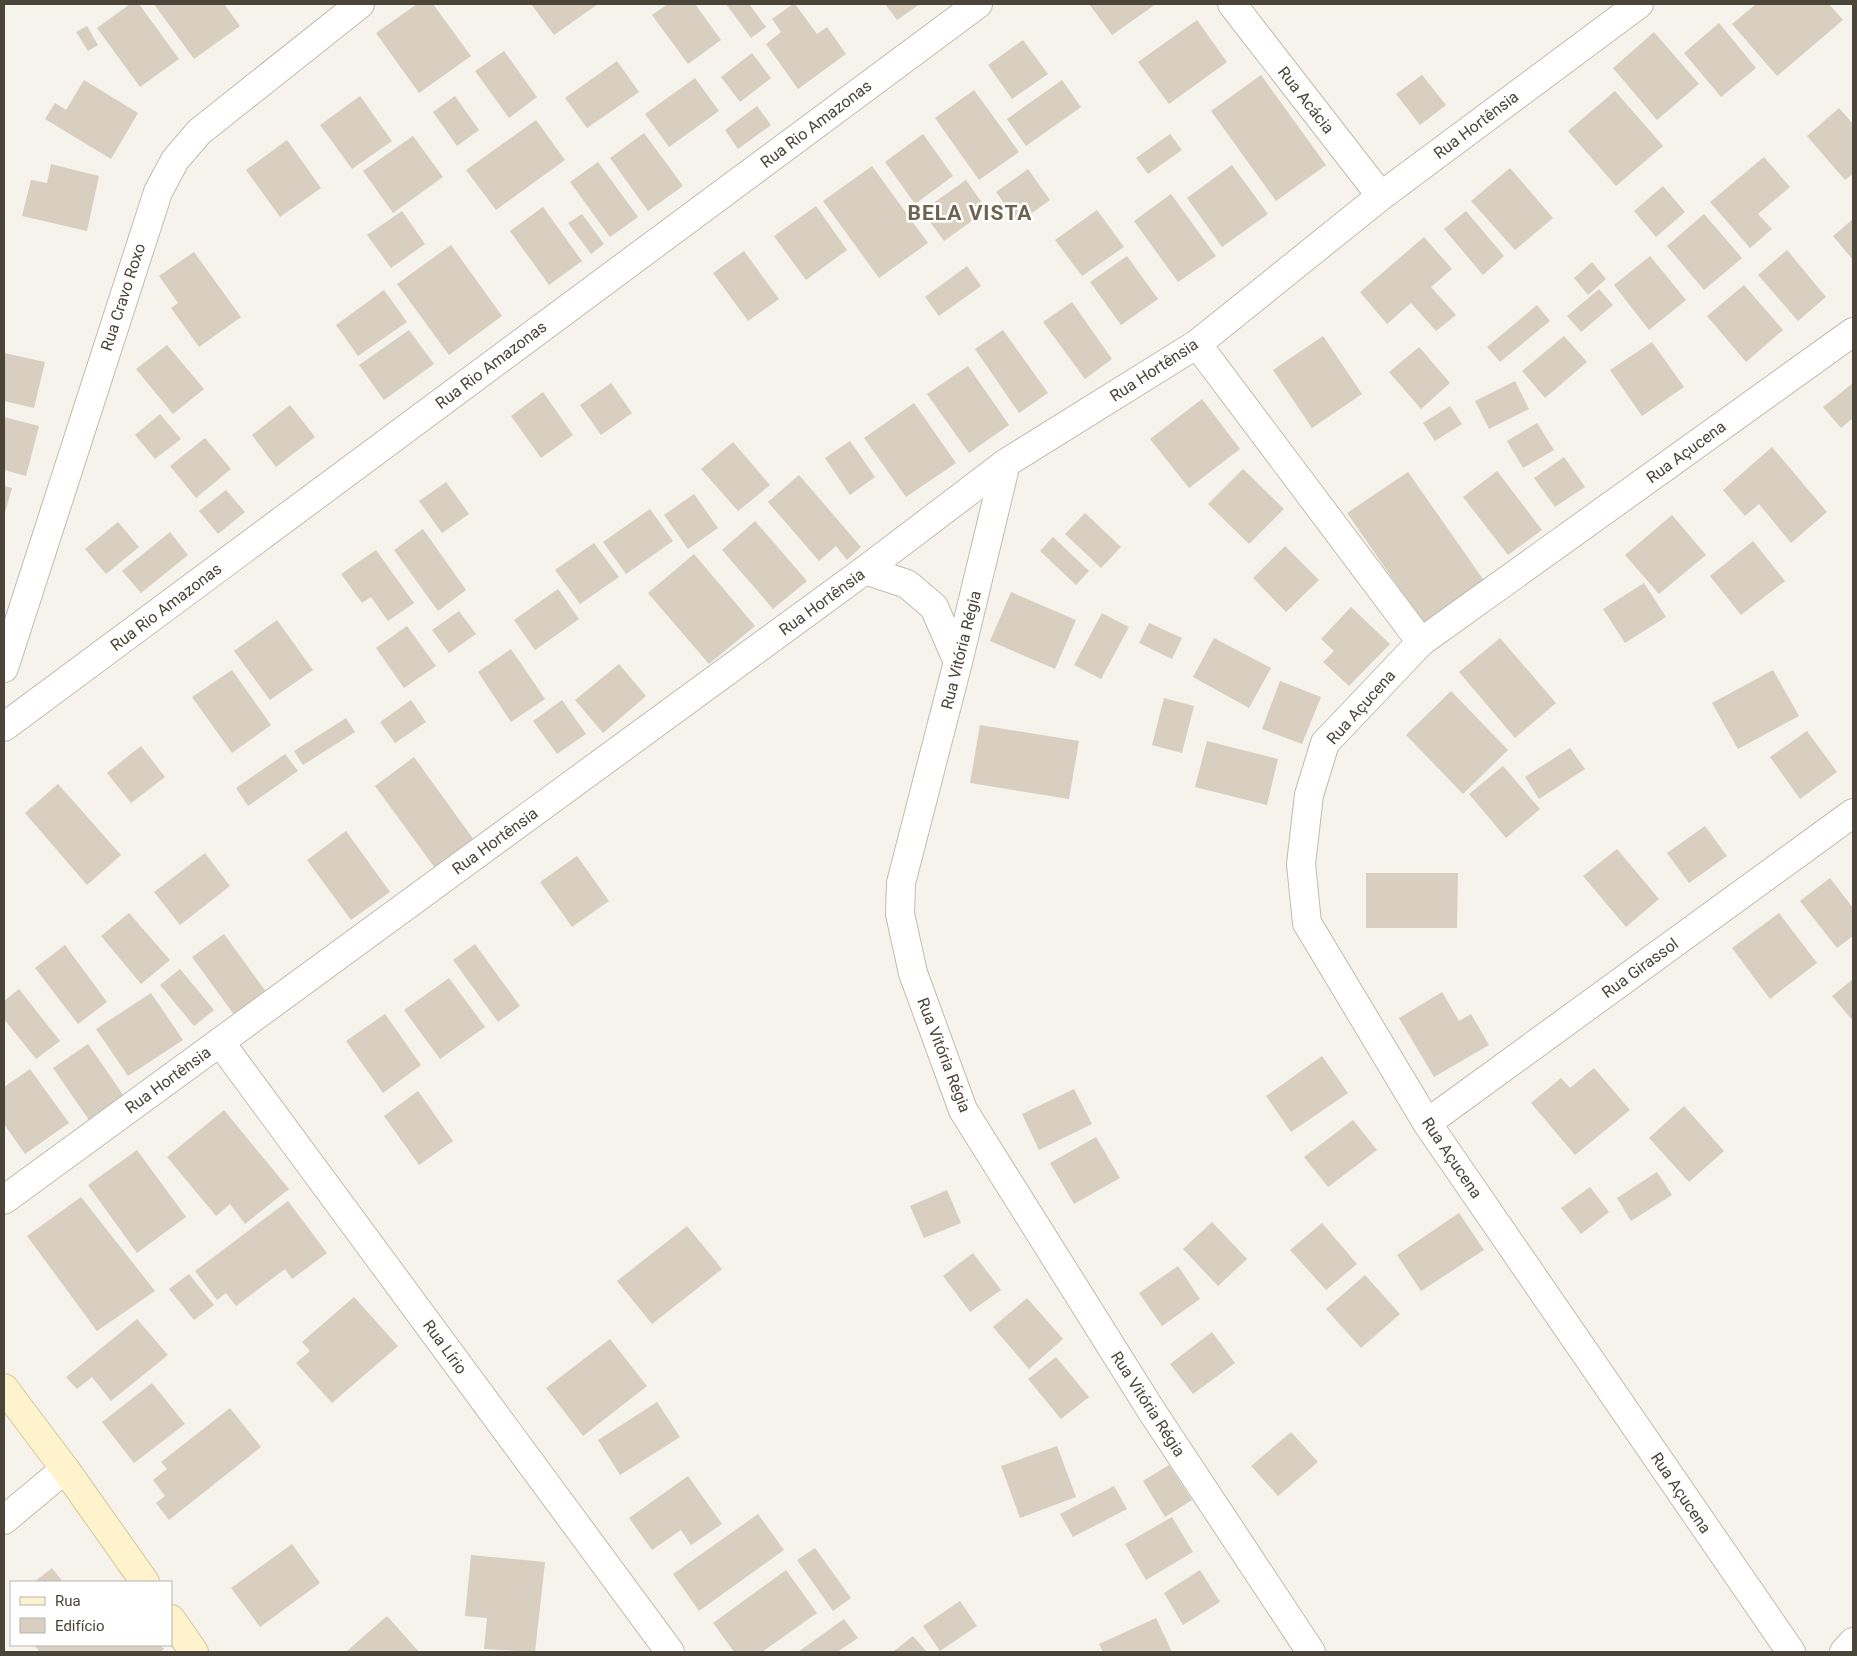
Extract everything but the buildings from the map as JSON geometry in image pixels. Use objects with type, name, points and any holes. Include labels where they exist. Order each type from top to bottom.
[{"type":"street","name":"Rua Cravo Roxo","points":[[4,668],[158,192],[175,160],[199,132],[360,4]]},
{"type":"street","name":"Rua Rio Amazonas","points":[[4,727],[978,4]]},
{"type":"street","name":"Rua Acácia","points":[[1232,4],[1380,196]]},
{"type":"street","name":"Rua Hortênsia","points":[[4,1200],[865,570],[1006,463],[1197,344],[1380,196],[1639,4]]},
{"type":"street","name":"Rua Açucena","points":[[1790,1652],[1427,1123],[1307,923],[1301,864],[1309,795],[1325,743],[1420,642],[1853,332]]},
{"type":"street","points":[[1197,344],[1420,642]]},
{"type":"street","name":"Rua Vitória Régia","points":[[1006,463],[902,883],[900,914],[913,973],[964,1110],[1151,1410],[1310,1652]]},
{"type":"street","points":[[865,570],[906,584],[934,607],[958,662]]},
{"type":"street","name":"Rua Girassol","points":[[1427,1123],[1853,813]]},
{"type":"street","name":"Rua Lírio","points":[[220,1042],[670,1652]]},
{"type":"street","points":[[4,1388],[65,1469],[144,1581]]},
{"type":"street","points":[[4,1520],[65,1469]]},
{"type":"street","points":[[172,1620],[194,1652]]},
{"type":"street","points":[[1844,1652],[1853,1642]]},
{"type":"district","name":"BELA VISTA","points":[[970,213]]}]
